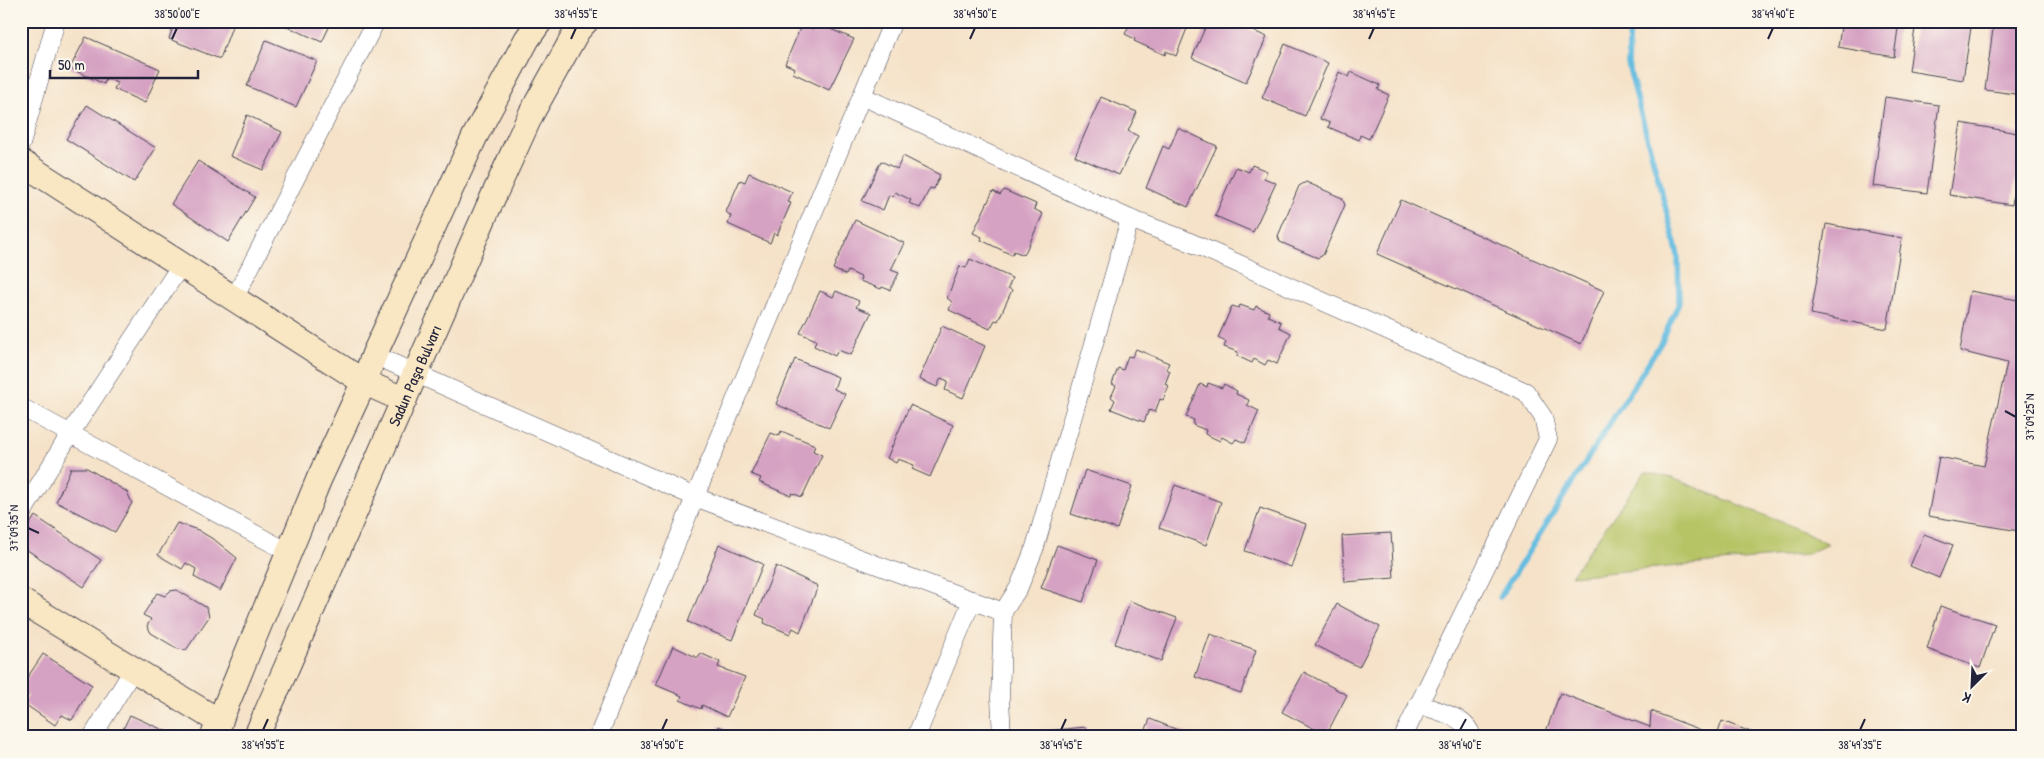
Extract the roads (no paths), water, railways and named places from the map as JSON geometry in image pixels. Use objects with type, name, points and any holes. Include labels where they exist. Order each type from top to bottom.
[{"type":"main road","points":[[21,601],[133,670],[217,729],[319,479],[364,382],[374,355],[475,136],[527,39],[540,21]]},
{"type":"main road","name":"Sadun Paşa Bulvarı","points":[[259,736],[488,208],[531,114],[577,31],[586,21]]},
{"type":"main road","points":[[21,162],[364,382],[404,400]]},
{"type":"street","points":[[21,144],[56,21]]},
{"type":"street","points":[[234,298],[376,21]]},
{"type":"street","points":[[598,737],[695,497],[862,96],[889,23]]},
{"type":"street","points":[[862,96],[1130,219],[1183,239],[1526,392],[1543,416],[1548,439],[1403,737]]},
{"type":"street","points":[[1001,736],[1002,612],[1018,587],[1035,547],[1130,219]]},
{"type":"street","points":[[21,515],[70,434],[181,265]]},
{"type":"street","points":[[374,355],[695,497],[1002,612]]},
{"type":"street","points":[[21,407],[290,553]]},
{"type":"street","points":[[916,737],[972,600]]},
{"type":"street","points":[[92,737],[133,670]]},
{"type":"street","points":[[1418,704],[1460,720],[1471,732],[1472,737]]},
{"type":"waterway","points":[[1500,597],[1662,341],[1679,303],[1678,255],[1628,64],[1630,21]]}]
